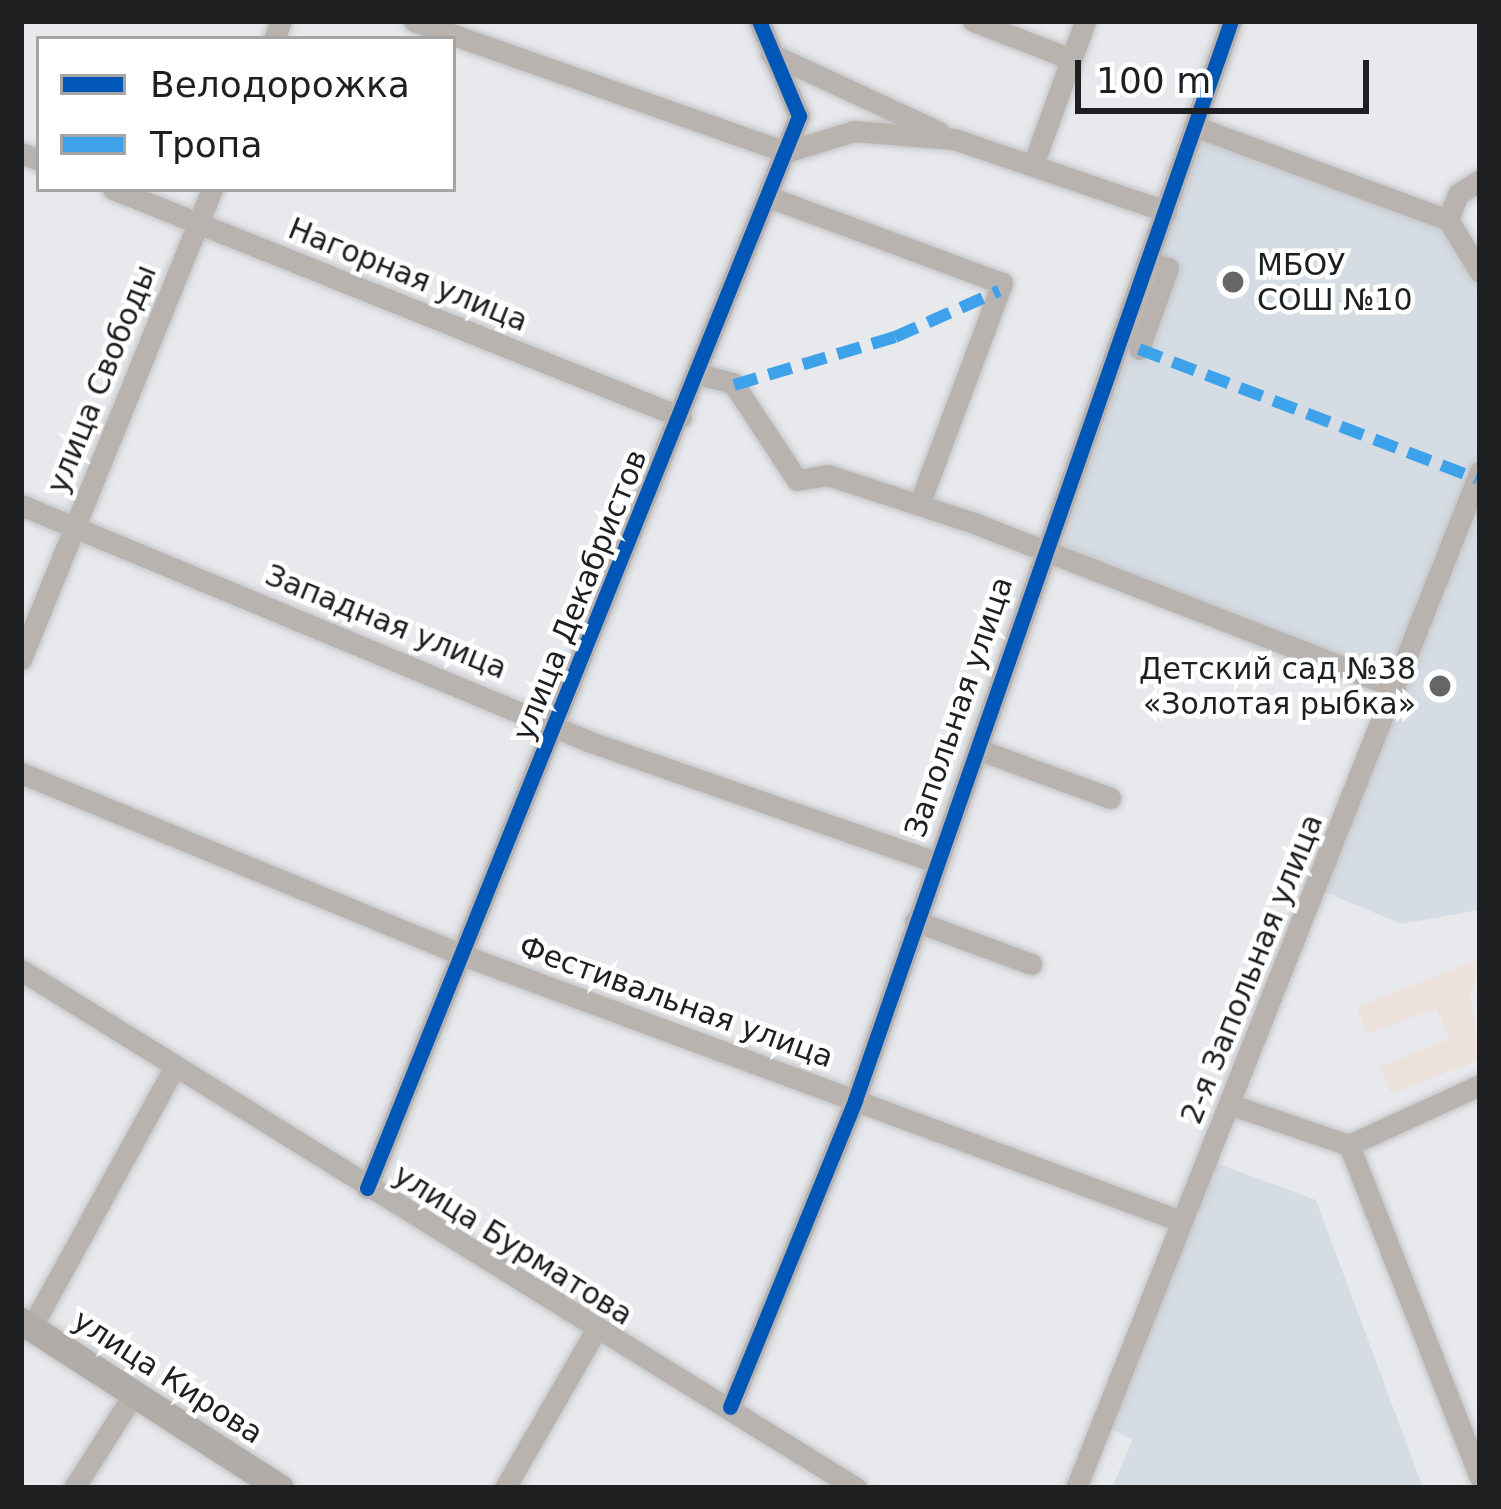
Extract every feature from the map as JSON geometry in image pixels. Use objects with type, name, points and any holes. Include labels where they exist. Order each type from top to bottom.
[{"type":"main road","name":"улица Кирова","points":[[26,1325],[280,1488]]},
{"type":"street","points":[[414,21],[786,152],[854,131],[954,139]]},
{"type":"street","name":"улица Декабристов","points":[[367,1188],[465,956],[800,116],[759,21]]},
{"type":"street","points":[[973,21],[1071,59]]},
{"type":"street","points":[[1033,165],[1085,21]]},
{"type":"street","name":"Запольная улица","points":[[730,1407],[855,1100],[1041,550],[1231,21]]},
{"type":"street","points":[[771,54],[954,139],[1166,211]]},
{"type":"street","points":[[1194,126],[1448,220],[1480,272]]},
{"type":"street","points":[[1448,220],[1458,194],[1480,180]]},
{"type":"street","name":"Нагорная улица","points":[[121,192],[680,417]]},
{"type":"street","name":"улица Свободы","points":[[21,659],[211,192]]},
{"type":"street","points":[[769,197],[1002,284],[919,505]]},
{"type":"street","points":[[1139,349],[1168,268],[1147,261]]},
{"type":"street","points":[[699,374],[733,383],[797,480],[828,475],[919,505],[1395,687]]},
{"type":"street","name":"2-я Запольная улица","points":[[1076,1488],[1480,471]]},
{"type":"street","name":"Западная улица","points":[[21,505],[556,724],[933,861]]},
{"type":"street","points":[[977,749],[1110,798]]},
{"type":"street","name":"Фестивальная улица","points":[[21,773],[465,956],[1181,1220]]},
{"type":"street","points":[[915,921],[1031,964]]},
{"type":"street","name":"улица Бурматова","points":[[21,970],[172,1071],[594,1333],[730,1407],[856,1488]]},
{"type":"street","points":[[26,1325],[172,1071]]},
{"type":"street","points":[[1232,1105],[1348,1144],[1480,1085]]},
{"type":"street","points":[[1348,1144],[1480,1478]]},
{"type":"street","points":[[506,1488],[594,1333]]},
{"type":"street","points":[[74,1488],[133,1394]]},
{"type":"shaded area","points":[[1196,130],[1446,221],[1480,277],[1480,465],[1394,680],[1042,547]]},
{"type":"shaded area","name":"Детский сад №38 «Золотая рыбка»","points":[[1480,482],[1480,910],[1401,924],[1320,890]]},
{"type":"shaded area","points":[[1480,959],[1470,997],[1480,1059],[1391,1094],[1380,1067],[1449,1039],[1437,1008],[1367,1034],[1357,1007]]},
{"type":"shaded area","points":[[1205,1159],[1316,1200],[1423,1488],[1112,1488],[1132,1440],[1107,1426]]},
{"type":"marked path","points":[[734,385],[895,337],[999,291]]},
{"type":"marked path","points":[[1139,349],[1477,479]]},
{"type":"cycle path","points":[[367,1188],[799,116],[759,21]]},
{"type":"cycle path","points":[[730,1407],[855,1100],[1231,21]]},
{"type":"place","name":"МБОУ СОШ №10","points":[[1233,282]]},
{"type":"place","name":"Детский сад №38 «Золотая рыбка»","points":[[1440,686]]}]
